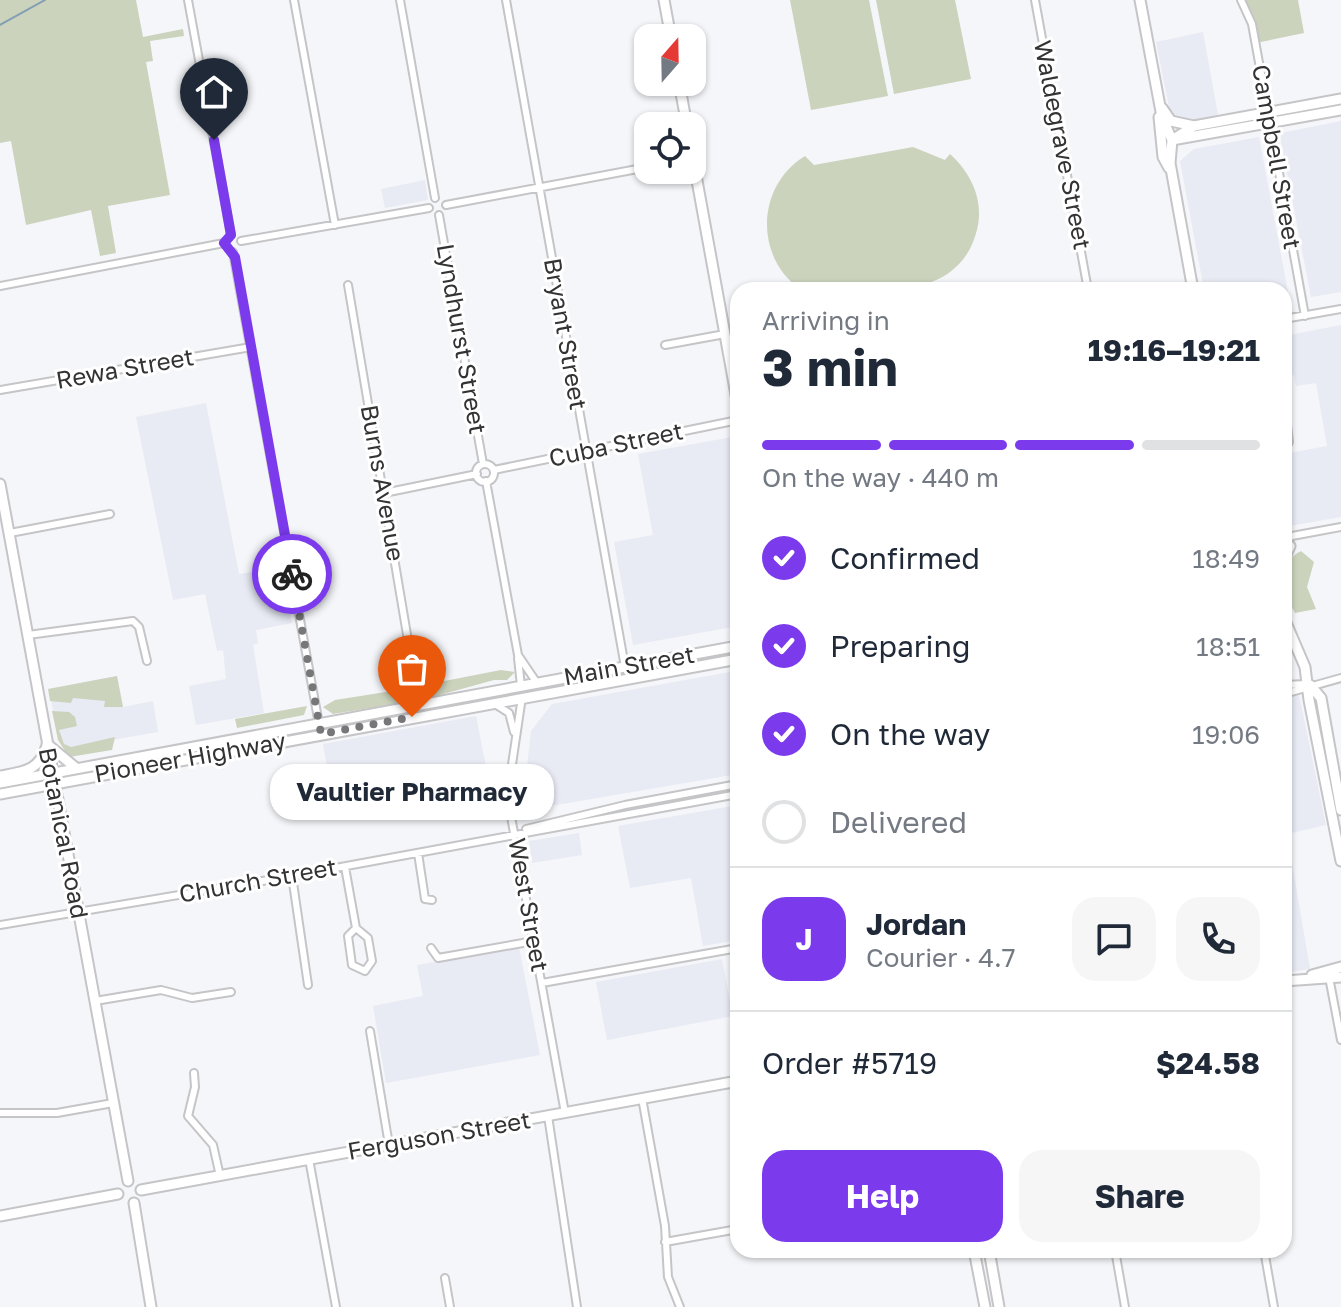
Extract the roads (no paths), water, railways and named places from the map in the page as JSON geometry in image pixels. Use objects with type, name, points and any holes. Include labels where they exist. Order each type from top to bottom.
[{"type":"main road","points":[[664,0],[668,24]]},
{"type":"main road","points":[[1140,0],[1164,127],[1172,140]]},
{"type":"main road","points":[[1172,140],[1341,99]]},
{"type":"main road","points":[[1159,104],[1171,121],[1194,126],[1341,110]]},
{"type":"main road","points":[[1159,104],[1157,128],[1163,157],[1172,175]]},
{"type":"main road","points":[[1192,282],[1169,153],[1172,140],[1194,126]]},
{"type":"main road","points":[[697,184],[730,362]]},
{"type":"main road","name":"Botanical Road","points":[[0,489],[128,1181]]},
{"type":"main road","points":[[1292,639],[1310,685],[1309,700],[1338,809],[1341,861]]},
{"type":"main road","name":"Main Street","points":[[521,686],[730,647]]},
{"type":"main road","name":"Main Street","points":[[522,697],[730,660]]},
{"type":"main road","points":[[521,686],[530,691],[588,685]]},
{"type":"main road","name":"Pioneer Highway","points":[[410,712],[459,698],[521,686]]},
{"type":"main road","points":[[459,698],[511,693],[522,697]]},
{"type":"main road","name":"Pioneer Highway","points":[[0,783],[54,778],[410,712],[522,697]]},
{"type":"main road","name":"Pioneer Highway","points":[[0,794],[76,768],[320,729]]},
{"type":"main road","points":[[0,776],[33,768],[41,761],[47,744],[76,768]]},
{"type":"main road","points":[[1292,980],[1328,974],[1341,967]]},
{"type":"main road","points":[[1328,974],[1341,977]]},
{"type":"main road","name":"Ferguson Street","points":[[141,1190],[730,1082]]},
{"type":"main road","points":[[118,1194],[121,1186],[128,1181],[135,1182],[141,1190],[134,1203],[151,1307]]},
{"type":"main road","points":[[118,1194],[124,1202],[134,1203]]},
{"type":"main road","points":[[0,1216],[118,1194]]},
{"type":"main road","points":[[976,1258],[985,1307]]},
{"type":"main road","points":[[990,1258],[999,1307]]},
{"type":"street","points":[[188,0],[231,235],[241,241],[429,208],[439,215],[446,205]]},
{"type":"street","points":[[294,0],[335,225]]},
{"type":"street","points":[[400,0],[435,198],[429,208]]},
{"type":"street","name":"Bryant Street","points":[[506,0],[625,667]]},
{"type":"street","name":"Waldegrave Street","points":[[1035,0],[1087,282]]},
{"type":"street","name":"Campbell Street","points":[[1241,0],[1252,24],[1305,316]]},
{"type":"street","points":[[435,198],[446,205],[634,170]]},
{"type":"street","name":"Lyndhurst Street","points":[[439,215],[483,464]]},
{"type":"street","points":[[0,286],[224,243],[231,235]]},
{"type":"street","points":[[233,252],[241,241]]},
{"type":"street","points":[[224,243],[233,252],[320,729]]},
{"type":"street","name":"Burns Avenue","points":[[348,285],[415,682]]},
{"type":"street","points":[[1292,318],[1341,309]]},
{"type":"street","points":[[665,345],[725,334]]},
{"type":"street","name":"Rewa Street","points":[[0,390],[251,347]]},
{"type":"street","name":"Cuba Street","points":[[494,470],[730,422]]},
{"type":"street","points":[[384,493],[477,474],[483,464],[494,470],[494,475],[486,481]]},
{"type":"street","points":[[477,474],[486,481],[521,686]]},
{"type":"street","points":[[10,533],[110,514]]},
{"type":"street","points":[[1292,543],[1317,531],[1341,527]]},
{"type":"street","points":[[28,635],[133,621],[139,627],[147,661]]},
{"type":"street","points":[[518,655],[537,683]]},
{"type":"street","points":[[1292,691],[1341,678]]},
{"type":"street","points":[[1292,685],[1310,685]]},
{"type":"street","name":"West Street","points":[[522,697],[510,778],[515,833],[565,1113]]},
{"type":"street","points":[[491,703],[509,713],[515,736]]},
{"type":"street","name":"Church Street","points":[[515,833],[545,822],[730,786]]},
{"type":"street","name":"Church Street","points":[[0,925],[345,867],[730,795]]},
{"type":"street","points":[[418,853],[425,899],[432,900]]},
{"type":"street","points":[[345,867],[356,928],[368,938],[372,961],[365,971],[352,965],[348,936],[356,928]]},
{"type":"street","points":[[292,876],[308,985]]},
{"type":"street","points":[[431,948],[438,958],[534,941]]},
{"type":"street","points":[[542,983],[730,949]]},
{"type":"street","points":[[1328,974],[1341,1040]]},
{"type":"street","points":[[95,1001],[161,990],[192,998],[231,992]]},
{"type":"street","points":[[370,1031],[389,1145]]},
{"type":"street","points":[[194,1073],[195,1087],[188,1116],[190,1123],[213,1145],[220,1176]]},
{"type":"street","points":[[642,1098],[668,1277],[680,1307]]},
{"type":"street","points":[[0,1113],[57,1113],[113,1103]]},
{"type":"street","points":[[548,1116],[577,1307]]},
{"type":"street","points":[[309,1159],[336,1307]]},
{"type":"street","points":[[665,1242],[730,1230]]},
{"type":"street","points":[[1116,1258],[1125,1307]]},
{"type":"street","points":[[1265,1258],[1274,1307]]},
{"type":"street","points":[[445,1278],[450,1307]]},
{"type":"waterway","points":[[0,25],[45,0]]},
{"type":"place","name":"Vaultier Pharmacy","points":[[412,717]]}]
